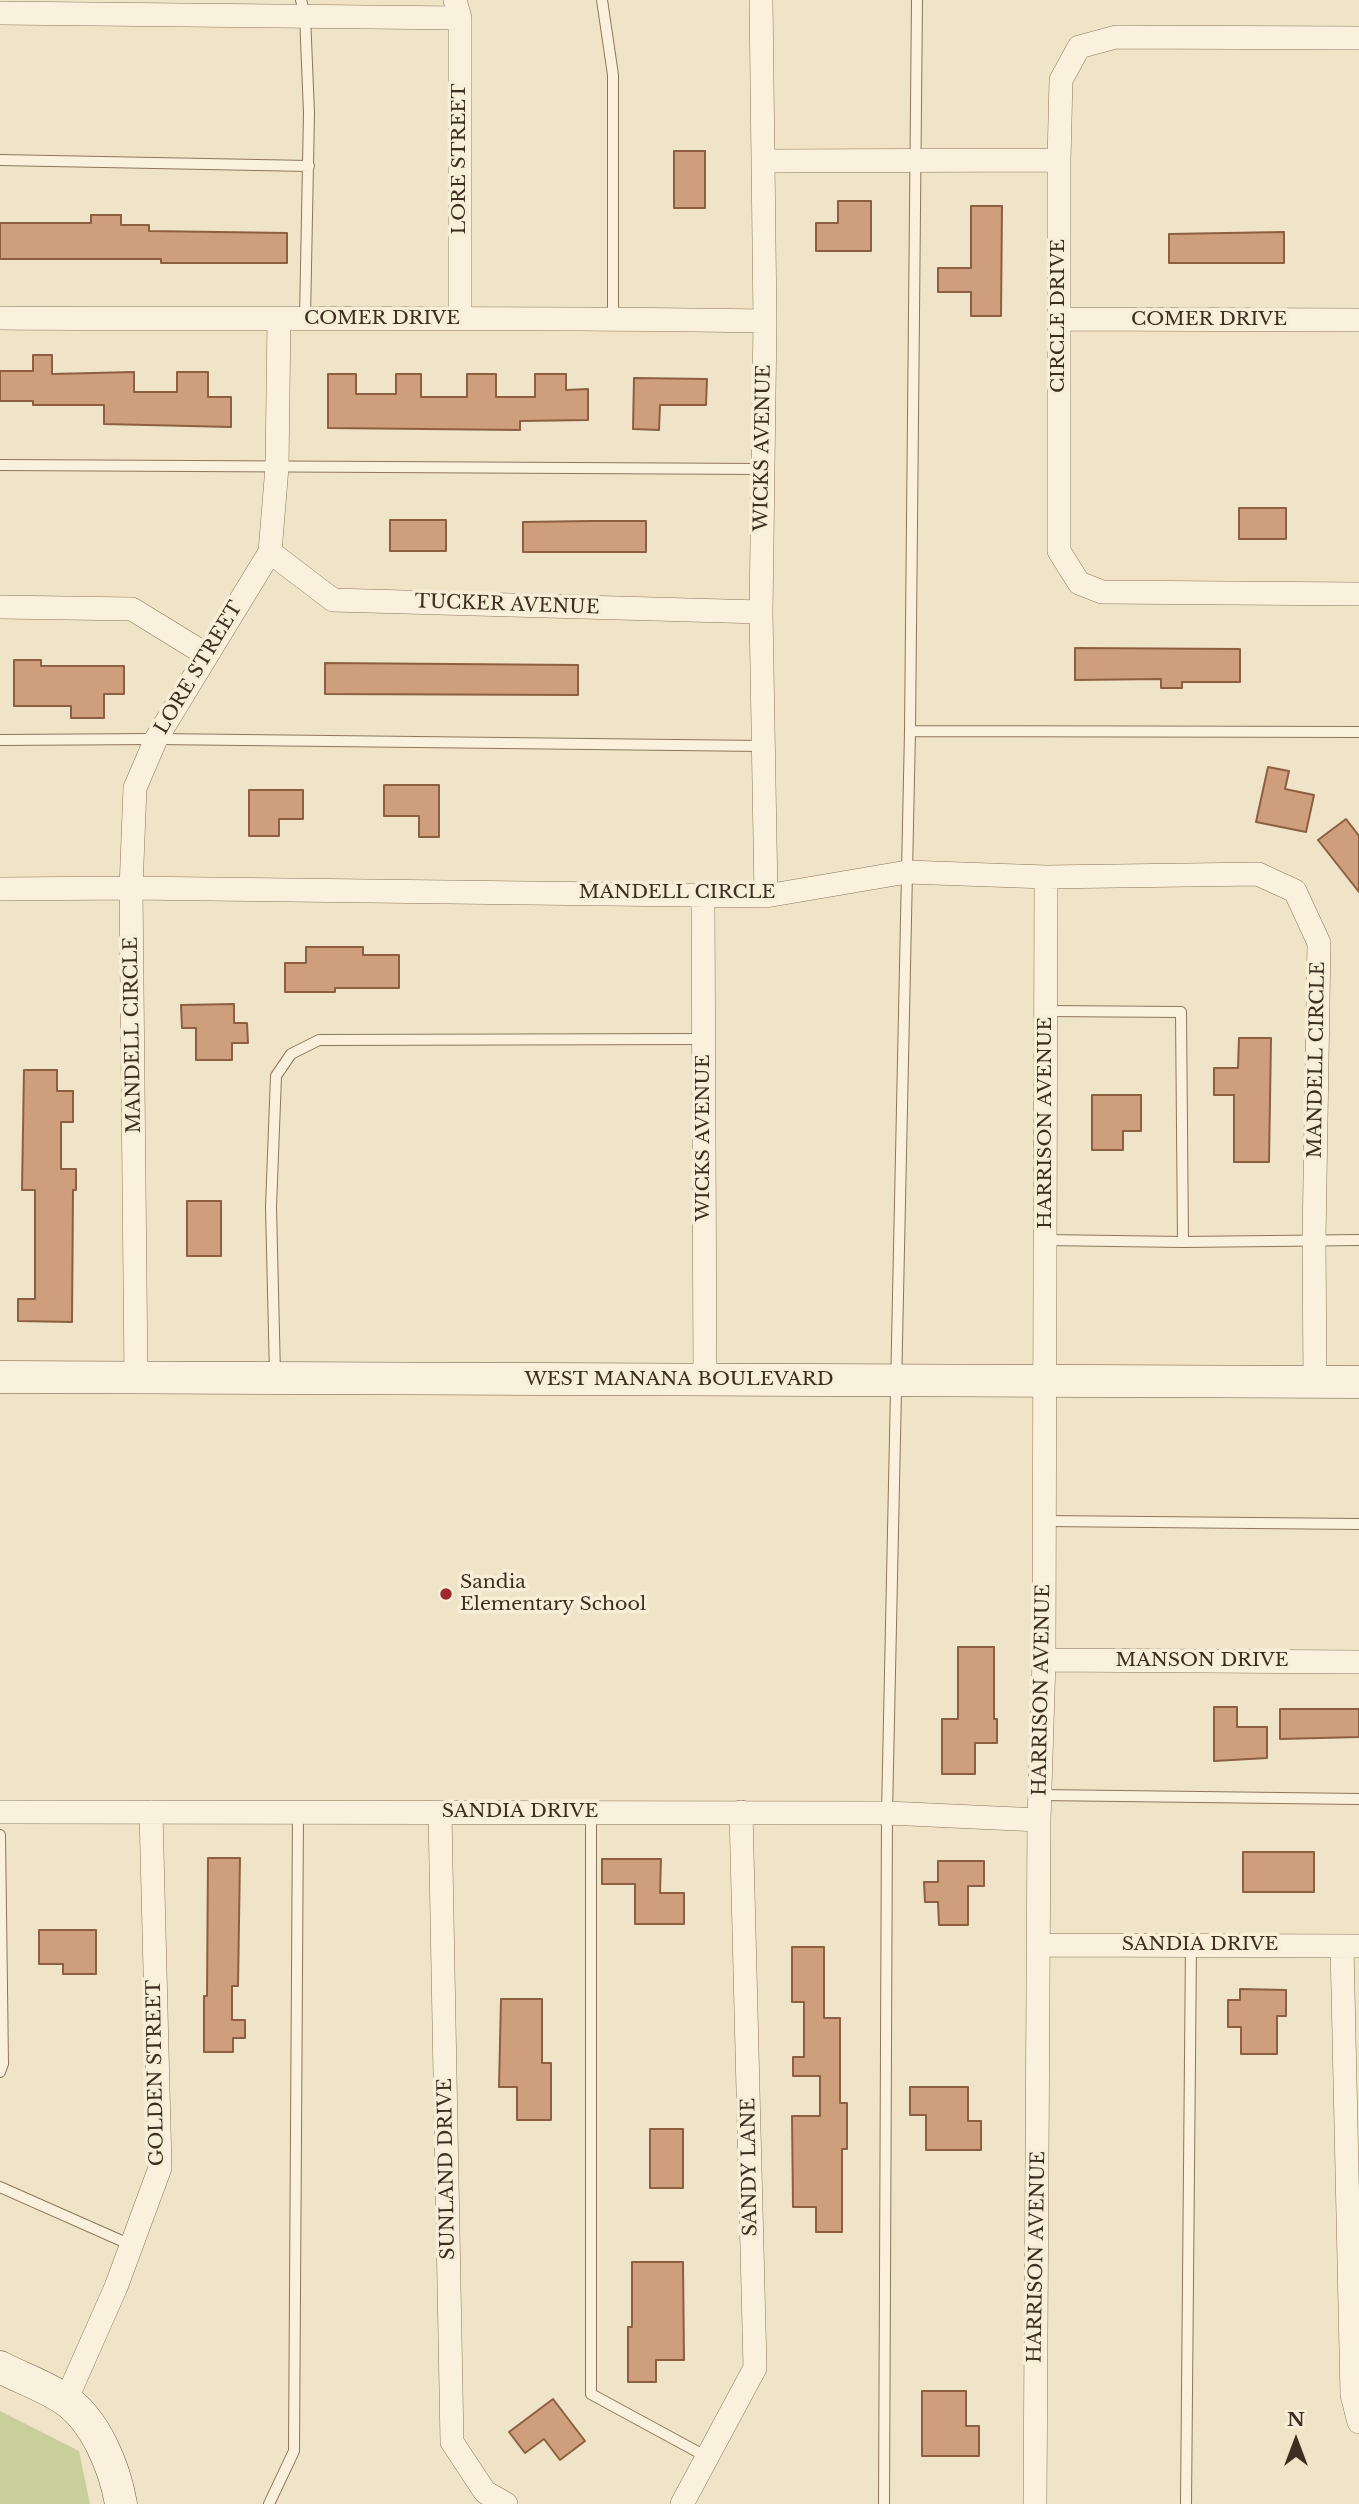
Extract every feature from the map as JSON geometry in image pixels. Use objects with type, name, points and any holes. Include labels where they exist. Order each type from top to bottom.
[{"type":"street","name":"WICKS AVENUE","points":[[761,0],[765,321],[761,612],[766,895]]},
{"type":"street","points":[[0,13],[303,7],[458,9]]},
{"type":"street","name":"LORE STREET","points":[[458,9],[460,318]]},
{"type":"street","name":"CIRCLE DRIVE","points":[[1359,38],[1116,37],[1079,47],[1061,80],[1059,160],[1059,551],[1079,583],[1102,592],[1359,594]]},
{"type":"street","points":[[764,161],[1059,160]]},
{"type":"street","name":"COMER DRIVE","points":[[0,318],[613,318],[765,321]]},
{"type":"street","name":"COMER DRIVE","points":[[1059,319],[1359,320]]},
{"type":"street","name":"LORE STREET","points":[[131,888],[135,789],[156,739],[270,552],[277,467],[279,320]]},
{"type":"street","name":"TUCKER AVENUE","points":[[270,552],[333,600],[761,612]]},
{"type":"street","points":[[0,607],[132,609],[207,654]]},
{"type":"street","name":"MANDELL CIRCLE","points":[[136,1378],[131,888],[766,895],[907,872],[1046,877],[1258,874],[1295,891],[1319,943],[1314,1239],[1315,1382]]},
{"type":"street","name":"HARRISON AVENUE","points":[[1035,2504],[1039,1820],[1044,1660],[1046,877]]},
{"type":"street","points":[[0,889],[131,888]]},
{"type":"street","name":"WICKS AVENUE","points":[[703,895],[705,1380]]},
{"type":"street","name":"WEST MANANA BOULEVARD","points":[[0,1377],[1359,1382]]},
{"type":"street","name":"MANSON DRIVE","points":[[1044,1660],[1359,1662]]},
{"type":"street","name":"SANDIA DRIVE","points":[[0,1811],[887,1813],[1039,1820]]},
{"type":"street","name":"GOLDEN STREET","points":[[66,2400],[116,2287],[160,2168],[151,1812]]},
{"type":"street","name":"SUNLAND DRIVE","points":[[440,1812],[452,2442],[485,2492],[506,2504]]},
{"type":"street","name":"SANDY LANE","points":[[682,2504],[755,2368],[741,1812]]},
{"type":"street","name":"SANDIA DRIVE","points":[[1040,1945],[1350,1946]]},
{"type":"street","points":[[1350,1946],[1352,2395],[1359,2421]]},
{"type":"street","points":[[0,2367],[66,2400],[97,2437],[111,2464],[121,2504]]},
{"type":"lane","points":[[602,0],[613,75],[613,318]]},
{"type":"lane","points":[[884,2504],[887,1813],[910,731],[917,0]]},
{"type":"lane","points":[[303,7],[309,166],[305,319]]},
{"type":"lane","points":[[0,160],[309,166]]},
{"type":"lane","points":[[0,465],[764,468]]},
{"type":"lane","points":[[910,731],[1359,732]]},
{"type":"lane","points":[[0,740],[156,739],[763,746]]},
{"type":"lane","points":[[1046,1011],[1181,1012],[1182,1242]]},
{"type":"lane","points":[[275,1377],[271,1207],[275,1076],[290,1054],[319,1040],[703,1039]]},
{"type":"lane","points":[[1046,1240],[1359,1240]]},
{"type":"lane","points":[[1044,1521],[1359,1524]]},
{"type":"lane","points":[[1040,1795],[1359,1799]]},
{"type":"lane","points":[[270,2504],[295,2451],[298,1812]]},
{"type":"lane","points":[[592,1812],[592,2393],[707,2457]]},
{"type":"lane","points":[[0,1835],[3,2064],[0,2072]]},
{"type":"lane","points":[[1186,2504],[1191,1945]]},
{"type":"lane","points":[[0,2187],[131,2245]]},
{"type":"green space","points":[[0,2411],[79,2451],[90,2504],[0,2504]]},
{"type":"building","points":[[674,151],[705,151],[705,208],[674,208]]},
{"type":"building","points":[[838,201],[871,201],[871,251],[816,251],[816,223],[838,223]]},
{"type":"building","points":[[971,206],[1002,206],[1001,316],[971,316],[971,292],[938,292],[938,268],[971,268]]},
{"type":"building","points":[[91,215],[121,215],[121,225],[149,225],[149,231],[287,233],[287,263],[161,263],[161,259],[0,259],[0,223],[91,223]]},
{"type":"building","points":[[1284,232],[1284,263],[1169,263],[1169,234]]},
{"type":"building","points":[[33,355],[52,355],[52,374],[134,372],[134,392],[177,392],[177,372],[208,372],[208,397],[231,397],[231,427],[104,424],[104,405],[33,405],[33,401],[0,401],[0,371],[33,371]]},
{"type":"building","points":[[328,374],[356,374],[356,394],[396,394],[396,374],[421,374],[421,397],[467,397],[467,374],[496,374],[496,397],[535,397],[535,374],[566,374],[566,390],[588,389],[588,420],[520,421],[520,430],[328,428]]},
{"type":"building","points":[[634,378],[707,379],[706,405],[660,405],[659,430],[633,429]]},
{"type":"building","points":[[1239,508],[1286,508],[1286,539],[1239,539]]},
{"type":"building","points":[[390,520],[446,520],[446,551],[390,551]]},
{"type":"building","points":[[646,521],[646,552],[523,552],[523,522]]},
{"type":"building","points":[[1075,648],[1240,649],[1240,682],[1182,682],[1182,688],[1161,688],[1161,679],[1075,680]]},
{"type":"building","points":[[14,660],[41,660],[41,666],[124,666],[124,694],[104,694],[104,718],[71,718],[71,706],[14,706]]},
{"type":"building","points":[[325,663],[578,665],[578,695],[325,694]]},
{"type":"building","points":[[1268,767],[1289,771],[1285,789],[1314,795],[1306,832],[1256,822]]},
{"type":"building","points":[[384,785],[439,785],[439,837],[419,837],[419,816],[384,816]]},
{"type":"building","points":[[249,790],[303,790],[303,819],[279,819],[279,836],[249,836]]},
{"type":"building","points":[[1346,819],[1359,836],[1359,892],[1318,840]]},
{"type":"building","points":[[306,947],[363,947],[363,955],[399,955],[399,988],[335,988],[335,992],[285,992],[285,963],[306,963]]},
{"type":"building","points":[[234,1004],[234,1023],[247,1023],[248,1043],[232,1043],[232,1060],[196,1060],[196,1028],[182,1028],[181,1005]]},
{"type":"building","points":[[1239,1038],[1271,1038],[1269,1162],[1234,1162],[1234,1095],[1214,1095],[1214,1068],[1238,1068]]},
{"type":"building","points":[[24,1070],[57,1070],[57,1091],[73,1091],[73,1122],[61,1122],[61,1169],[76,1169],[76,1190],[73,1190],[72,1322],[18,1321],[18,1299],[35,1299],[35,1190],[22,1190]]},
{"type":"building","points":[[1092,1095],[1141,1095],[1141,1131],[1123,1131],[1123,1150],[1092,1150]]},
{"type":"building","points":[[187,1201],[221,1201],[221,1256],[187,1256]]},
{"type":"building","points":[[958,1647],[994,1647],[994,1719],[997,1719],[997,1743],[975,1743],[975,1774],[942,1774],[942,1719],[958,1719]]},
{"type":"building","points":[[1214,1707],[1237,1707],[1237,1727],[1267,1727],[1267,1758],[1214,1761]]},
{"type":"building","points":[[1280,1709],[1359,1709],[1359,1737],[1280,1739]]},
{"type":"building","points":[[1243,1852],[1314,1852],[1314,1892],[1243,1892]]},
{"type":"building","points":[[208,1858],[240,1858],[238,1986],[232,1986],[232,2020],[245,2020],[245,2038],[233,2038],[233,2052],[204,2052]]},
{"type":"building","points":[[602,1859],[661,1859],[660,1893],[684,1893],[684,1924],[635,1924],[635,1884],[602,1884]]},
{"type":"building","points":[[938,1861],[984,1861],[984,1886],[968,1886],[968,1925],[939,1925],[938,1902],[925,1902],[924,1882],[938,1882]]},
{"type":"building","points":[[39,1930],[96,1930],[96,1974],[63,1974],[63,1964],[39,1964]]},
{"type":"building","points":[[792,1947],[824,1947],[824,2018],[840,2018],[840,2103],[847,2103],[847,2149],[842,2149],[842,2232],[816,2232],[816,2207],[793,2207],[792,2116],[820,2116],[820,2076],[793,2076],[793,2057],[804,2057],[804,2002],[792,2002]]},
{"type":"building","points":[[1240,1989],[1286,1990],[1286,2016],[1277,2016],[1277,2054],[1241,2054],[1241,2027],[1228,2027],[1228,2000],[1240,2000]]},
{"type":"building","points":[[501,1999],[542,1999],[542,2063],[551,2063],[551,2120],[517,2120],[517,2087],[499,2087]]},
{"type":"building","points":[[910,2087],[968,2087],[968,2121],[981,2121],[981,2150],[926,2150],[926,2115],[910,2115]]},
{"type":"building","points":[[650,2129],[683,2129],[683,2188],[650,2188]]},
{"type":"building","points":[[632,2262],[683,2262],[684,2360],[656,2360],[656,2382],[628,2382],[628,2327],[632,2327]]},
{"type":"building","points":[[922,2391],[966,2391],[966,2426],[979,2426],[979,2456],[922,2456]]},
{"type":"building","points":[[553,2399],[585,2441],[560,2460],[544,2439],[525,2453],[509,2432]]},
{"type":"place","name":"Sandia Elementary School","points":[[446,1594]]}]
